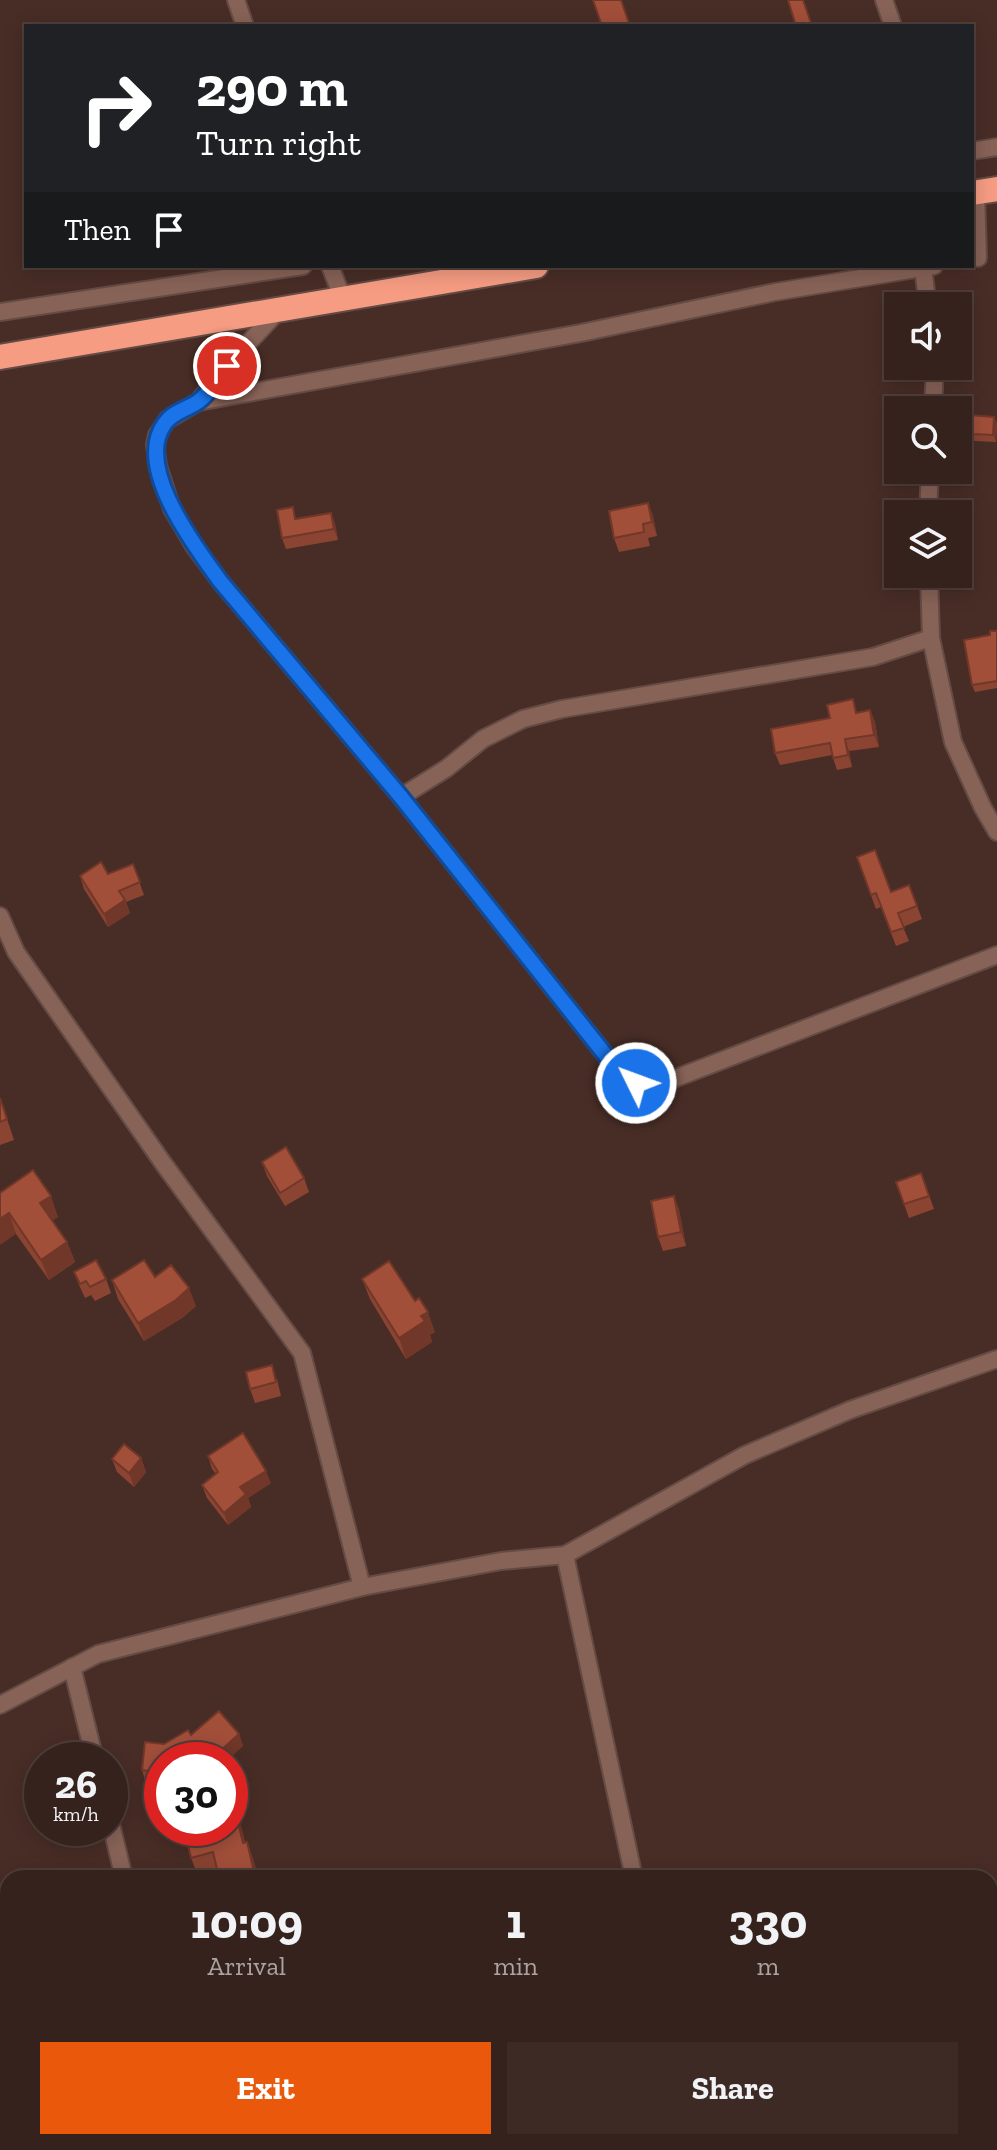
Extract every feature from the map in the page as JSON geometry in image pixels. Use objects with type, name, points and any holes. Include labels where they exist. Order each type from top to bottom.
[{"type":"highway","points":[[0,357],[524,268]]},
{"type":"street","points":[[236,0],[244,24]]},
{"type":"street","points":[[884,0],[892,24]]},
{"type":"street","points":[[974,151],[997,147]]},
{"type":"street","points":[[982,191],[975,258],[997,255]]},
{"type":"street","points":[[0,312],[290,268]]},
{"type":"street","points":[[331,268],[343,299]]},
{"type":"street","points":[[923,268],[775,292],[581,333],[198,402],[173,415],[157,435],[155,445],[158,466],[172,509],[220,581],[401,797],[615,1067],[636,1083],[663,1083],[997,955]]},
{"type":"street","points":[[928,292],[929,268]]},
{"type":"street","points":[[198,402],[280,309]]},
{"type":"street","points":[[929,588],[931,638],[953,742],[997,832]]},
{"type":"street","points":[[401,797],[447,768],[483,739],[523,719],[562,709],[873,657],[931,638]]},
{"type":"street","points":[[0,916],[16,952],[163,1163],[302,1353],[362,1587]]},
{"type":"street","points":[[0,1705],[98,1654],[362,1587],[501,1561],[565,1555],[745,1455],[850,1410],[997,1359]]},
{"type":"street","points":[[565,1555],[632,1870]]},
{"type":"street","points":[[72,1667],[91,1742]]},
{"type":"street","points":[[116,1846],[122,1870]]},
{"type":"building","points":[[593,0],[621,0],[629,24],[601,24]]},
{"type":"building","points":[[788,0],[803,0],[811,23],[795,24]]},
{"type":"building","points":[[972,415],[994,417],[993,435],[972,434]]},
{"type":"building","points":[[648,503],[652,522],[643,524],[644,532],[614,538],[609,511]]},
{"type":"building","points":[[293,507],[295,519],[331,513],[334,529],[282,538],[277,510]]},
{"type":"building","points":[[990,631],[997,631],[997,681],[972,685],[964,640],[990,635]]},
{"type":"building","points":[[853,699],[856,713],[870,710],[874,735],[845,739],[848,755],[833,758],[830,743],[775,753],[771,729],[830,718],[827,705]]},
{"type":"building","points":[[875,850],[891,892],[909,885],[917,906],[898,913],[904,928],[891,932],[876,893],[871,895],[857,857]]},
{"type":"building","points":[[101,862],[108,874],[133,864],[140,882],[119,891],[125,900],[104,914],[80,876]]},
{"type":"building","points":[[0,1098],[7,1119],[0,1122]]},
{"type":"building","points":[[286,1147],[304,1178],[280,1193],[262,1162]]},
{"type":"building","points":[[33,1170],[51,1196],[40,1203],[67,1242],[41,1260],[9,1213],[0,1219],[0,1193]]},
{"type":"building","points":[[921,1173],[929,1196],[904,1204],[896,1182]]},
{"type":"building","points":[[674,1196],[681,1232],[658,1237],[651,1201]]},
{"type":"building","points":[[96,1260],[106,1279],[90,1287],[86,1281],[80,1284],[74,1272]]},
{"type":"building","points":[[144,1260],[155,1277],[171,1265],[189,1288],[176,1300],[138,1323],[112,1280]]},
{"type":"building","points":[[389,1261],[415,1301],[419,1298],[428,1312],[421,1316],[425,1321],[399,1338],[362,1279]]},
{"type":"building","points":[[272,1365],[276,1382],[250,1389],[246,1372]]},
{"type":"building","points":[[243,1433],[266,1471],[240,1487],[246,1494],[224,1513],[202,1485],[218,1472],[208,1456]]},
{"type":"building","points":[[124,1444],[141,1458],[129,1473],[112,1459]]},
{"type":"building","points":[[219,1711],[239,1734],[230,1742],[167,1742],[188,1730],[191,1735]]},
{"type":"building","points":[[188,1846],[248,1846],[254,1870],[217,1870],[213,1852],[191,1858]]},
{"type":"route","points":[[227,366],[198,402],[173,415],[157,435],[158,466],[172,509],[220,581],[401,797],[615,1067],[636,1083]]}]
